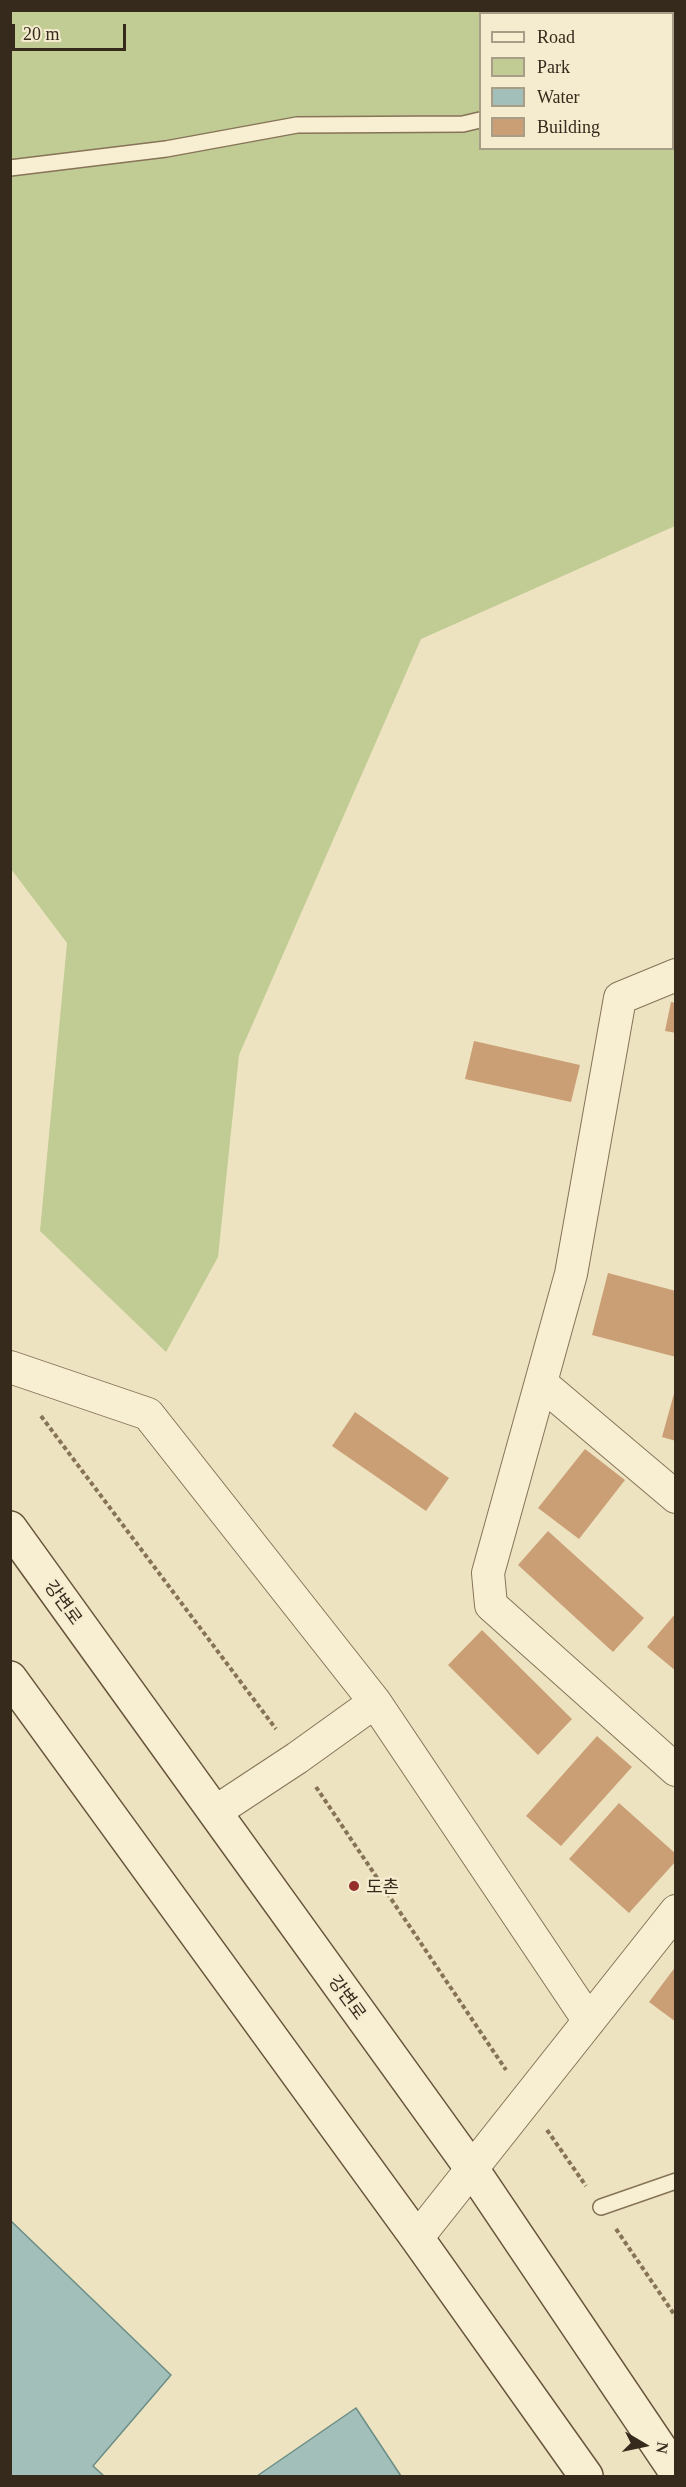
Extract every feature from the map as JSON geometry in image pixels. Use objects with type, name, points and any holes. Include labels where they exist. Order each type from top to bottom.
[{"type":"main road","name":"강변로","points":[[10,1528],[472,2169],[675,2472]]},
{"type":"main road","points":[[10,1678],[417,2238],[586,2476]]},
{"type":"street","points":[[675,975],[620,999],[571,1274],[488,1573],[491,1605],[675,1770]]},
{"type":"street","points":[[10,1366],[148,1414],[375,1702],[589,2021]]},
{"type":"street","points":[[541,1383],[675,1497]]},
{"type":"street","points":[[215,1812],[297,1758],[375,1702]]},
{"type":"street","points":[[417,2238],[675,1911]]},
{"type":"lane","points":[[10,168],[166,149],[297,126],[463,124],[479,120]]},
{"type":"lane","points":[[601,2206],[675,2181]]},
{"type":"path","points":[[39,1413],[297,1758],[526,2100],[601,2206],[675,2317]]},
{"type":"green space","points":[[11,11],[675,11],[675,526],[421,639],[239,1055],[218,1257],[166,1352],[40,1231],[67,943],[11,869]]},
{"type":"water","points":[[11,2221],[171,2375],[93,2466],[104,2476],[11,2476]]},
{"type":"water","points":[[356,2408],[401,2476],[257,2476]]},
{"type":"building","points":[[671,1002],[676,1003],[676,1033],[665,1031]]},
{"type":"building","points":[[474,1041],[580,1065],[571,1102],[465,1079]]},
{"type":"building","points":[[608,1273],[676,1291],[676,1357],[592,1335]]},
{"type":"building","points":[[676,1390],[676,1441],[662,1437]]},
{"type":"building","points":[[355,1412],[449,1478],[426,1511],[332,1446]]},
{"type":"building","points":[[585,1449],[625,1480],[579,1539],[538,1508]]},
{"type":"building","points":[[548,1531],[644,1618],[613,1652],[518,1565]]},
{"type":"building","points":[[676,1613],[676,1671],[647,1647]]},
{"type":"building","points":[[482,1630],[572,1719],[538,1755],[448,1665]]},
{"type":"building","points":[[597,1736],[632,1767],[561,1846],[526,1816]]},
{"type":"building","points":[[619,1803],[676,1854],[676,1861],[629,1913],[569,1859]]},
{"type":"building","points":[[676,1966],[676,2022],[649,2002]]},
{"type":"place","name":"도촌","points":[[354,1886]]}]
